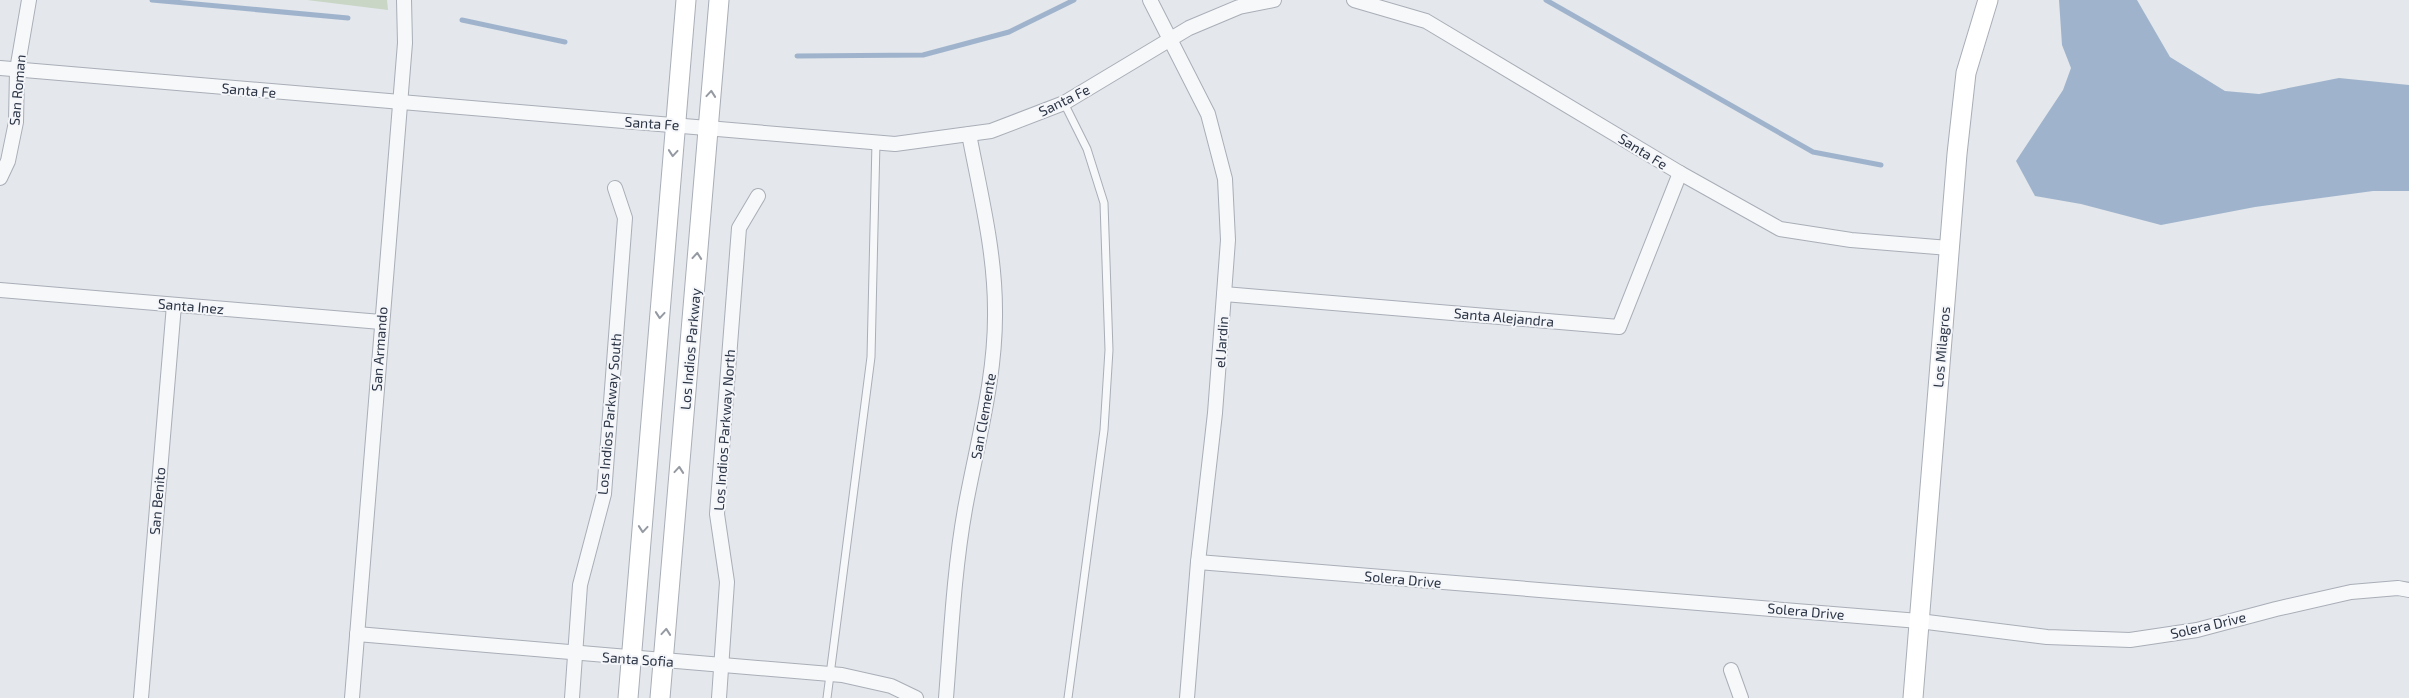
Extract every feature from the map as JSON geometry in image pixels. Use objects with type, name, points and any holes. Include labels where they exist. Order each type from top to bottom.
[{"type":"street","name":"San Roman","points":[[0,178],[8,161],[16,122],[17,70],[30,0]]},
{"type":"street","name":"San Armando","points":[[352,698],[398,103],[405,43],[404,0]]},
{"type":"street","points":[[628,698],[686,0]]},
{"type":"street","name":"Los Indios Parkway","points":[[660,698],[719,0]]},
{"type":"street","name":"el Jardin","points":[[1150,0],[1208,114],[1225,179],[1228,240],[1216,413],[1198,562],[1187,698]]},
{"type":"street","name":"Santa Fe","points":[[0,68],[894,144],[991,131],[1064,103],[1188,28],[1238,7],[1274,0]]},
{"type":"street","name":"Santa Fe","points":[[1354,0],[1426,21],[1680,173],[1780,229],[1851,240],[1949,248]]},
{"type":"street","name":"Los Milagros","points":[[1913,698],[1957,154],[1966,73],[1988,0]]},
{"type":"street","name":"San Clemente","points":[[946,698],[954,602],[963,529],[992,374],[995,310],[988,238],[969,134]]},
{"type":"street","name":"Santa Alejandra","points":[[1224,294],[1619,327],[1680,173]]},
{"type":"street","name":"Los Indios Parkway South","points":[[572,698],[580,585],[604,494],[625,218],[615,188]]},
{"type":"street","name":"Los Indios Parkway North","points":[[719,698],[727,582],[717,514],[739,228],[758,196]]},
{"type":"street","name":"Santa Inez","points":[[0,290],[381,322]]},
{"type":"street","name":"San Benito","points":[[141,698],[174,305]]},
{"type":"street","name":"Solera Drive","points":[[1198,562],[1919,621],[2048,637],[2130,640],[2197,630],[2276,608],[2351,592],[2398,588],[2409,590]]},
{"type":"street","name":"Santa Sofia","points":[[358,634],[632,659],[829,674],[891,686],[916,698]]},
{"type":"street","points":[[1732,670],[1740,698]]},
{"type":"lane","points":[[1064,103],[1087,149],[1104,203],[1109,350],[1104,430],[1068,698]]},
{"type":"lane","points":[[826,698],[871,357],[876,142]]},
{"type":"green space","points":[[307,0],[387,0],[388,10]]},
{"type":"water","points":[[2059,0],[2137,0],[2170,57],[2225,91],[2259,94],[2339,78],[2409,85],[2409,191],[2373,191],[2255,207],[2161,225],[2081,204],[2035,196],[2016,161],[2063,90],[2071,68],[2062,45]]},
{"type":"waterway","points":[[152,0],[348,18]]},
{"type":"waterway","points":[[797,56],[923,55],[1009,32],[1074,0]]},
{"type":"waterway","points":[[1546,0],[1813,152],[1881,165]]},
{"type":"waterway","points":[[462,20],[565,42]]}]
